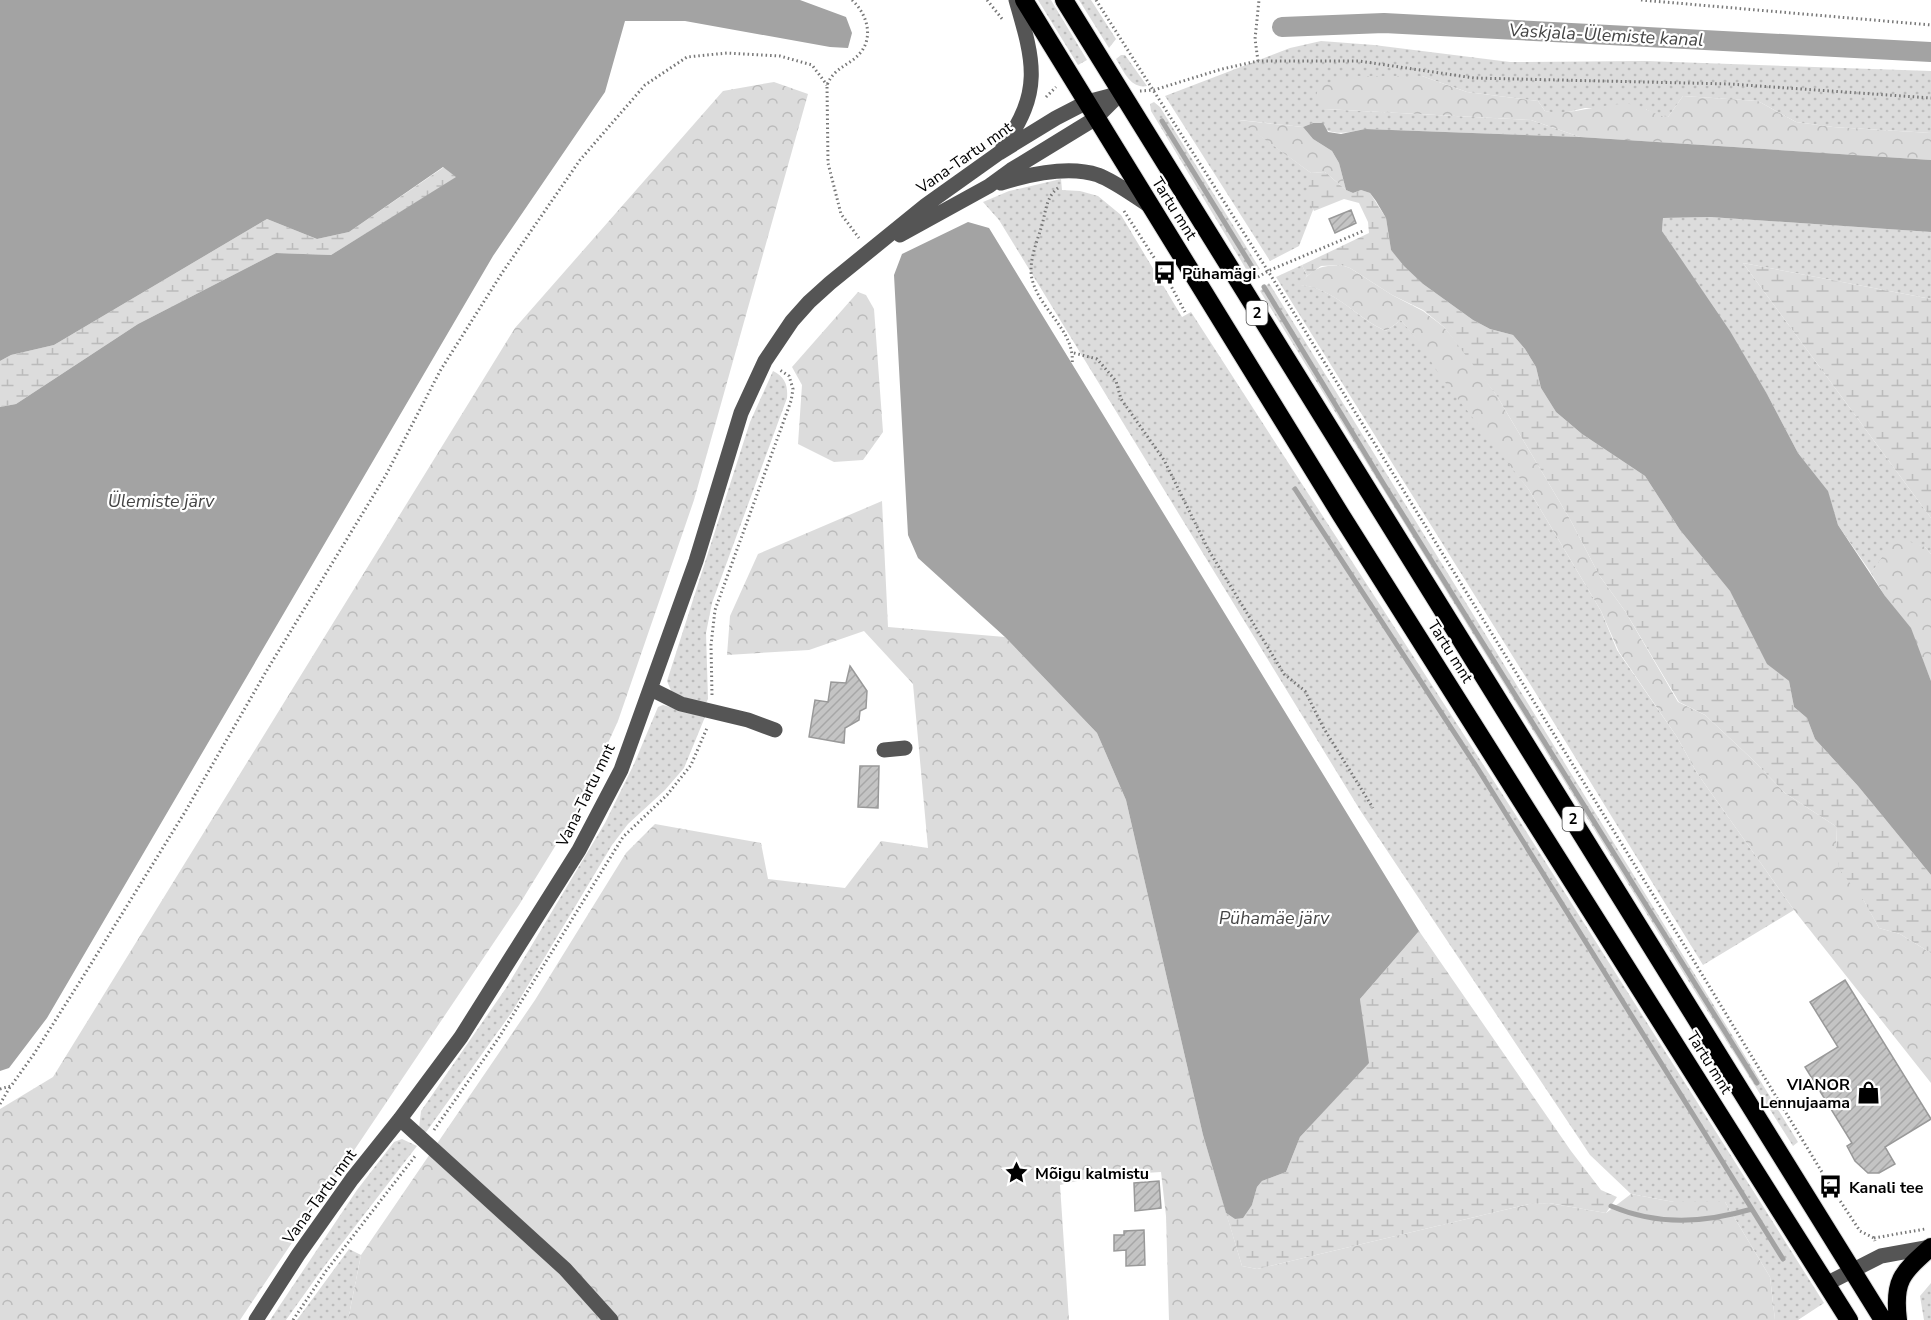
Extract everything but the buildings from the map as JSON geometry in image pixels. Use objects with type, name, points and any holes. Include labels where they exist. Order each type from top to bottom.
[{"type":"highway","name":"Tartu mnt","points":[[1024,0],[1341,515],[1849,1320]]},
{"type":"highway","name":"Tartu mnt","points":[[1064,0],[1884,1320]]},
{"type":"highway","points":[[1898,1320],[1896,1300],[1899,1283],[1911,1265],[1931,1247]]},
{"type":"street","points":[[999,153],[1021,119],[1027,105],[1032,80],[1031,52],[1016,0]]},
{"type":"street","name":"Vana-Tartu mnt","points":[[869,252],[989,186],[1096,118],[1121,93]]},
{"type":"street","name":"Vana-Tartu mnt","points":[[256,1320],[298,1255],[352,1179],[400,1119],[461,1036],[579,850],[621,770],[696,561],[741,413],[765,361],[792,321],[816,296],[869,252],[927,205],[999,153],[1087,102],[1121,93]]},
{"type":"street","points":[[989,186],[1029,176],[1074,172],[1097,175],[1151,206]]},
{"type":"street","points":[[651,689],[681,704],[748,720],[774,730]]},
{"type":"street","points":[[884,750],[905,748]]},
{"type":"street","points":[[400,1119],[565,1269],[611,1320]]},
{"type":"street","points":[[1826,1284],[1881,1256],[1931,1247]]},
{"type":"path","points":[[852,0],[867,22],[867,41],[860,53],[832,74],[827,85],[828,163],[841,214],[869,252]]},
{"type":"path","points":[[987,0],[1007,25]]},
{"type":"path","points":[[1096,0],[1268,271],[1860,1231],[1874,1238],[1931,1228]]},
{"type":"path","points":[[1258,61],[1255,39],[1259,0]]},
{"type":"path","points":[[1641,0],[1931,25]]},
{"type":"path","points":[[1119,49],[1125,45]]},
{"type":"path","points":[[0,1104],[40,1045],[185,812],[267,670],[386,475],[440,371],[502,273],[580,160],[645,85],[687,57],[727,53],[780,56],[812,65],[827,85]]},
{"type":"path","points":[[1121,93],[1154,90],[1222,69],[1258,61],[1359,61],[1474,78],[1730,84],[1931,98]]},
{"type":"path","points":[[1061,186],[1051,194],[1031,264],[1032,279],[1041,299],[1066,336],[1074,353],[1072,365]]},
{"type":"path","points":[[1118,205],[1135,226],[1185,312]]},
{"type":"path","points":[[1241,288],[1268,271],[1363,231]]},
{"type":"path","points":[[1074,353],[1097,359],[1116,381],[1121,399],[1164,460],[1208,549],[1284,674],[1305,691],[1323,727],[1373,808]]},
{"type":"path","points":[[0,1089],[11,1086]]},
{"type":"path","points":[[1874,1238],[1876,1243]]},
{"type":"green space","points":[[1038,0],[1051,0],[1087,60],[1078,65]]},
{"type":"green space","points":[[1079,0],[1091,0],[1116,39],[1109,48]]},
{"type":"green space","points":[[1321,41],[1374,45],[1510,62],[1646,61],[1931,71],[1931,133],[1833,127],[1796,122],[1758,101],[1683,96],[1668,117],[1657,116],[1646,109],[1585,108],[1559,114],[1545,111],[1538,101],[1467,92],[1422,76],[1391,76],[1324,109],[1531,120],[1580,137],[1365,129],[1338,133],[1313,123],[1303,127],[1239,120],[1311,173],[1313,210],[1299,246],[1270,261],[1165,96],[1290,48]]},
{"type":"green space","points":[[1125,55],[1147,86],[1136,85],[1128,78],[1116,59]]},
{"type":"green space","points":[[1346,76],[1422,76],[1467,92],[1538,101],[1545,111],[1556,112],[1629,104],[1668,117],[1683,96],[1758,101],[1796,122],[1833,127],[1931,133],[1931,160],[1580,137],[1531,120],[1324,109],[1316,98],[1318,87]]},
{"type":"green space","points":[[774,82],[808,94],[694,500],[618,721],[578,809],[519,905],[240,1320],[0,1320],[0,1109],[53,1077],[515,328],[723,91]]},
{"type":"green space","points":[[1154,102],[1160,107],[1260,269],[1250,272],[1246,269],[1151,111],[1150,104]]},
{"type":"green space","points":[[1238,120],[1303,127],[1313,139],[1332,151],[1339,163],[1346,190],[1325,172],[1311,173]]},
{"type":"green space","points":[[444,167],[457,177],[331,255],[276,253],[138,324],[16,404],[0,407],[0,361],[11,355],[54,345],[267,219],[317,239],[349,232]]},
{"type":"green space","points":[[1325,172],[1346,190],[1353,193],[1361,190],[1370,193],[1386,218],[1391,250],[1423,284],[1473,320],[1490,329],[1513,335],[1536,367],[1541,388],[1556,412],[1582,434],[1645,476],[1680,530],[1731,592],[1768,664],[1789,681],[1794,707],[1807,718],[1815,739],[1858,786],[1931,875],[1931,953],[1900,934],[1879,928],[1864,901],[1839,869],[1836,850],[1837,827],[1785,793],[1705,715],[1679,702],[1625,611],[1599,575],[1571,521],[1497,396],[1444,327],[1423,310],[1392,295],[1350,268],[1341,265],[1321,266],[1307,276],[1302,265],[1369,233],[1368,222],[1359,203],[1344,199],[1314,211],[1307,196],[1311,173]]},
{"type":"green space","points":[[1061,179],[1062,190],[1080,191],[1098,196],[1121,215],[1182,317],[1191,312],[1517,817],[1824,1303],[1798,1320],[1775,1320],[1770,1277],[1725,1202],[1674,1202],[1631,1194],[1590,1155],[1360,810],[999,220],[983,202],[1009,191]]},
{"type":"green space","points":[[1710,217],[1931,232],[1931,299],[1743,263],[1931,518],[1931,554],[1925,547],[1913,544],[1887,552],[1871,573],[1838,525],[1827,490],[1798,453],[1768,396],[1662,231],[1663,218]]},
{"type":"green space","points":[[1743,263],[1931,299],[1931,518]]},
{"type":"green space","points":[[1302,265],[1307,276],[1301,285],[1313,287],[1335,297],[1386,331],[1401,320],[1417,339],[1529,490],[1601,611],[1617,650],[1677,737],[1697,773],[1794,910],[1703,965],[1276,277]]},
{"type":"green space","points":[[1341,265],[1423,311],[1444,327],[1497,396],[1571,521],[1599,575],[1625,611],[1678,702],[1705,715],[1785,793],[1837,827],[1836,850],[1879,928],[1900,934],[1931,953],[1931,1083],[1794,910],[1697,773],[1677,737],[1619,652],[1601,611],[1529,490],[1441,377],[1417,340],[1401,320],[1386,331],[1335,297],[1313,287],[1300,285],[1313,271]]},
{"type":"green space","points":[[1269,283],[1798,1142],[1793,1146],[1260,291]]},
{"type":"green space","points":[[858,292],[866,295],[874,309],[883,432],[863,460],[834,462],[798,444],[802,385],[792,367]]},
{"type":"green space","points":[[773,371],[785,382],[787,398],[712,603],[706,633],[708,699],[705,705],[672,693],[667,681],[750,422]]},
{"type":"green space","points":[[882,501],[888,627],[1005,637],[1097,733],[1126,800],[1203,1135],[1242,1266],[1257,1269],[1529,1204],[1549,1203],[1606,1213],[1631,1194],[1674,1202],[1725,1202],[1770,1277],[1775,1320],[1169,1320],[1166,1216],[1161,1172],[1098,1176],[1060,1185],[1069,1320],[348,1320],[361,1255],[535,1000],[626,853],[655,824],[761,843],[768,879],[845,888],[881,841],[928,848],[913,684],[864,631],[809,650],[727,655],[730,616],[758,554]]},
{"type":"green space","points":[[1896,537],[1925,547],[1931,554],[1931,681],[1921,656],[1871,573]]},
{"type":"green space","points":[[663,705],[705,717],[684,768],[665,790],[628,824],[612,845],[512,1012],[424,1135],[419,1128],[421,1111],[506,988],[605,823],[634,764],[658,707]]},
{"type":"green space","points":[[1419,931],[1571,1151],[1601,1190],[1617,1197],[1606,1213],[1549,1203],[1529,1204],[1257,1269],[1242,1266],[1226,1213],[1235,1219],[1252,1205],[1257,1187],[1262,1181],[1286,1172],[1300,1137],[1368,1063],[1360,999]]},
{"type":"green space","points":[[402,1139],[417,1146],[286,1320],[270,1320],[357,1190],[394,1142]]},
{"type":"green space","points":[[349,1249],[361,1255],[348,1320],[297,1320]]},
{"type":"green space","points":[[1931,1283],[1931,1320],[1924,1320],[1920,1296]]},
{"type":"water","name":"Ülemiste järv","points":[[0,0],[800,0],[846,17],[852,33],[848,48],[830,47],[685,21],[625,21],[605,92],[493,256],[47,1018],[9,1068],[0,1071],[0,407],[16,404],[138,324],[276,253],[331,255],[456,177],[443,167],[349,232],[317,239],[267,219],[54,345],[11,355],[0,361]]},
{"type":"water","points":[[1313,123],[1323,123],[1328,132],[1341,134],[1365,129],[1580,137],[1931,160],[1931,232],[1710,217],[1663,218],[1662,231],[1730,331],[1798,453],[1828,491],[1838,525],[1885,596],[1911,628],[1931,681],[1931,875],[1858,786],[1815,739],[1807,718],[1794,707],[1789,681],[1767,664],[1730,591],[1680,530],[1645,476],[1582,434],[1556,412],[1541,388],[1536,367],[1513,335],[1490,329],[1473,320],[1423,284],[1404,266],[1391,250],[1386,218],[1376,201],[1370,193],[1361,190],[1353,193],[1346,190],[1339,163],[1332,151],[1313,139],[1303,127]]},
{"type":"water","name":"Pühamäe järv","points":[[968,222],[989,228],[1419,931],[1360,999],[1369,1063],[1300,1137],[1286,1172],[1262,1181],[1257,1187],[1252,1205],[1243,1218],[1235,1219],[1226,1213],[1203,1135],[1126,800],[1097,733],[1005,637],[918,558],[908,535],[894,275],[902,254]]},
{"type":"waterway","name":"Vaskjala-Ülemiste kanal","points":[[1282,27],[1384,23],[1931,52]]},
{"type":"waterway","points":[[1162,121],[1254,270]]},
{"type":"waterway","points":[[1264,287],[1383,483],[1757,1083]]},
{"type":"waterway","points":[[1295,489],[1478,769],[1783,1259]]},
{"type":"waterway","points":[[1611,1206],[1646,1217],[1681,1220],[1716,1217],[1752,1209]]},
{"type":"place","name":"Pühamägi","points":[[1164,273]]},
{"type":"place","name":"VIANOR Lennujaama","points":[[1868,1093]]},
{"type":"place","name":"Mõigu kalmistu","points":[[1017,1173]]},
{"type":"place","name":"Kanali tee","points":[[1831,1187]]}]
